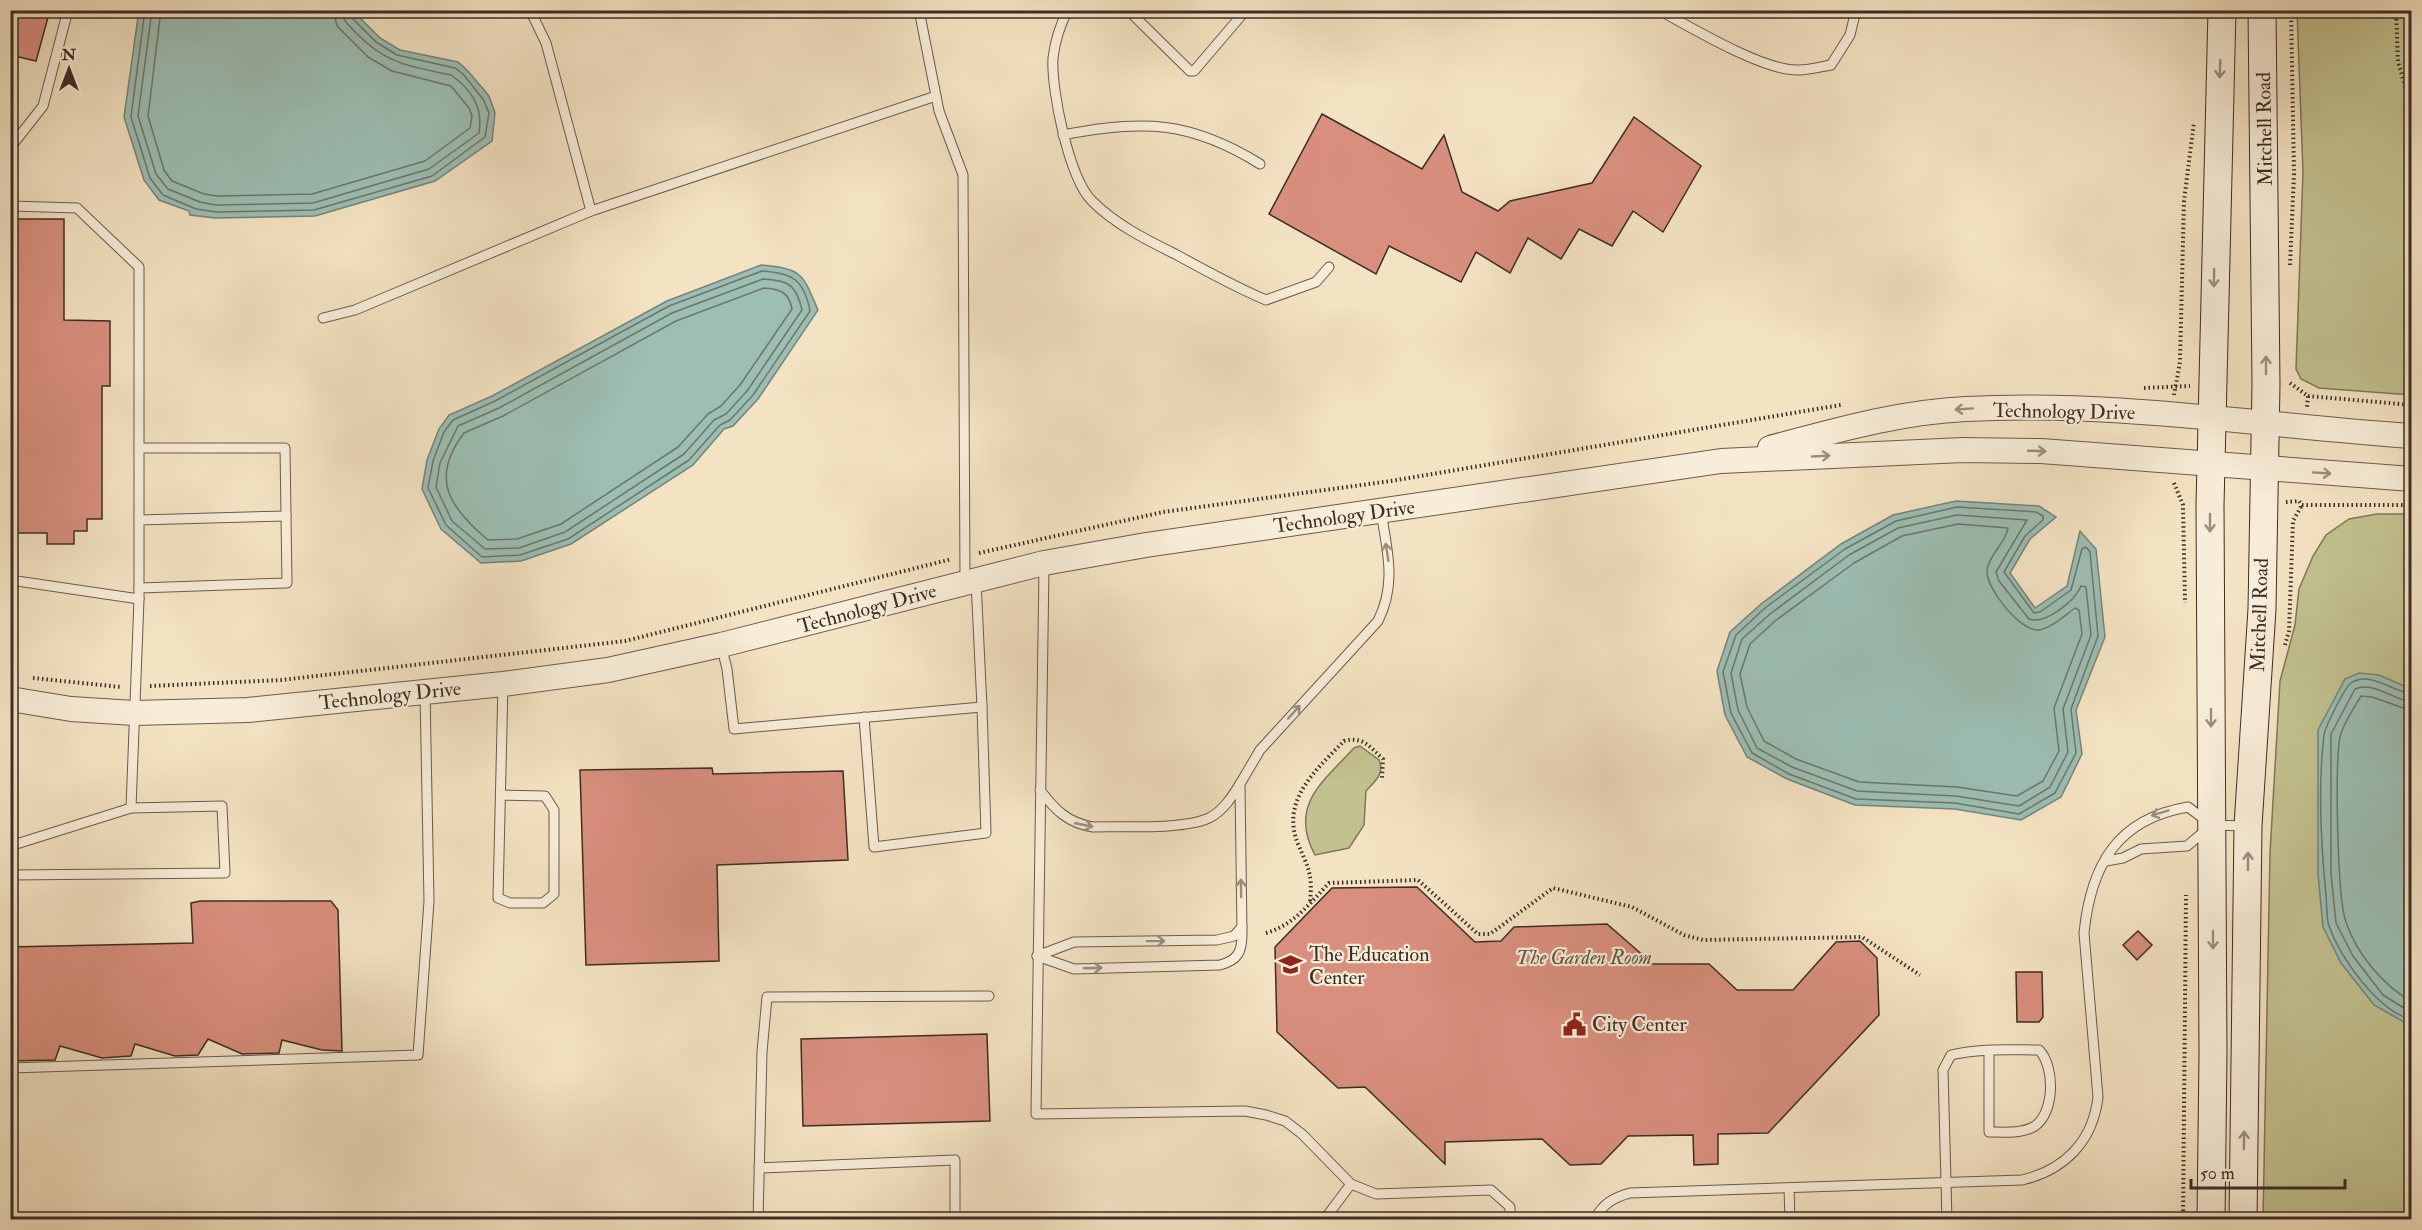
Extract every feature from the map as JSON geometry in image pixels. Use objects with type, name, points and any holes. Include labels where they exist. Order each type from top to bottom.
[{"type":"main road","points":[[2211,1220],[2210,505],[2222,10]]},
{"type":"main road","name":"Mitchell Road","points":[[2243,1220],[2248,826],[2262,609],[2265,423],[2262,10]]},
{"type":"street","name":"Technology Drive","points":[[1721,461],[1863,424],[1965,409],[2051,409],[2211,418],[2412,436]]},
{"type":"street","name":"Technology Drive","points":[[10,699],[71,709],[134,713],[248,710],[503,684],[608,670],[721,645],[1044,563],[1146,545],[1721,461],[1963,450],[2041,451],[2412,479]]},
{"type":"lane","points":[[10,148],[43,106],[68,10]]},
{"type":"lane","points":[[530,10],[546,43],[591,211]]},
{"type":"lane","points":[[864,717],[874,847],[986,833],[982,707],[970,581],[963,175],[939,111],[919,10]]},
{"type":"lane","points":[[1068,10],[1059,27],[1053,59],[1056,100],[1063,135],[1091,200],[1128,230],[1235,288],[1266,300],[1316,282],[1329,267]]},
{"type":"lane","points":[[1128,10],[1190,71],[1194,71],[1246,10]]},
{"type":"lane","points":[[1659,10],[1727,47],[1782,68],[1798,70],[1830,65],[1850,35],[1856,10]]},
{"type":"lane","points":[[323,318],[355,310],[591,211],[936,96]]},
{"type":"lane","points":[[1063,135],[1132,124],[1165,126],[1202,135],[1233,147],[1260,164]]},
{"type":"lane","points":[[10,206],[77,208],[139,267],[139,599],[131,808]]},
{"type":"lane","points":[[139,448],[285,448],[287,583],[139,588]]},
{"type":"lane","points":[[1040,790],[1063,817],[1077,825],[1093,827],[1194,823],[1210,817],[1223,808],[1260,750],[1378,621],[1388,602],[1390,585],[1380,510]]},
{"type":"lane","points":[[139,520],[286,516]]},
{"type":"lane","points":[[1044,563],[1036,1114],[1245,1111],[1266,1114],[1285,1121],[1302,1134],[1351,1184],[1376,1194],[1491,1190],[1510,1207],[1510,1220]]},
{"type":"lane","points":[[10,579],[139,599]]},
{"type":"lane","points":[[721,645],[727,669],[734,729],[982,707]]},
{"type":"lane","points":[[501,795],[545,796],[554,810],[554,894],[543,903],[510,903],[498,898],[503,684]]},
{"type":"lane","points":[[10,1068],[418,1056],[429,901],[425,691]]},
{"type":"lane","points":[[1037,956],[1074,969],[1220,964],[1233,961],[1239,955],[1242,927],[1240,784]]},
{"type":"lane","points":[[10,846],[131,808],[222,806],[225,873],[10,875]]},
{"type":"lane","points":[[1594,1220],[1601,1207],[1614,1198],[1630,1193],[2022,1180],[2039,1176],[2059,1167],[2076,1151],[2089,1132],[2096,1116],[2098,1097],[2084,933],[2086,908],[2093,884],[2118,840],[2130,828],[2149,816],[2188,807],[2212,825],[2248,826]]},
{"type":"lane","points":[[2106,861],[2123,858],[2141,849],[2187,846],[2212,825]]},
{"type":"lane","points":[[1037,956],[1074,942],[1227,939],[1242,927]]},
{"type":"lane","points":[[758,1220],[762,1052],[767,998],[989,996]]},
{"type":"lane","points":[[1947,1220],[1943,1070],[1951,1055],[1967,1051],[2039,1050],[2046,1058],[2049,1067],[2049,1107],[2035,1126],[2014,1132],[1989,1132],[1989,1051]]},
{"type":"lane","points":[[759,1168],[955,1161],[955,1220]]},
{"type":"lane","points":[[1324,1220],[1351,1184]]},
{"type":"lane","points":[[1789,1188],[1790,1220]]},
{"type":"path","points":[[2396,10],[2398,62],[2412,109]]},
{"type":"path","points":[[2308,396],[2412,405]]},
{"type":"path","points":[[2263,503],[2412,505]]},
{"type":"path","points":[[2183,505],[2210,505]]},
{"type":"path","points":[[1310,902],[1312,879],[1293,827],[1295,808],[1302,787],[1344,741],[1351,740],[1364,741],[1383,759],[1382,777]]},
{"type":"path","points":[[1266,933],[1281,928],[1329,883],[1418,880],[1478,934],[1490,934],[1553,888],[1632,907],[1684,935],[1703,940],[1863,937],[1920,975]]},
{"type":"shaded area","points":[[2297,11],[2411,11],[2411,395],[2319,388],[2301,379],[2296,369],[2303,172]]},
{"type":"shaded area","points":[[2377,514],[2411,514],[2411,1219],[2263,1220],[2270,853],[2280,681],[2295,625],[2299,589],[2313,556],[2326,535],[2349,519]]},
{"type":"shaded area","points":[[1360,746],[1379,760],[1381,765],[1378,777],[1366,791],[1364,825],[1349,848],[1315,855],[1305,822],[1313,795],[1321,783],[1354,748]]},
{"type":"water","points":[[139,10],[353,11],[380,38],[400,50],[458,62],[467,70],[489,96],[495,113],[492,141],[435,181],[315,216],[215,218],[190,215],[189,211],[159,200],[144,180],[124,117]]},
{"type":"water","points":[[761,265],[793,271],[799,275],[818,310],[758,399],[733,426],[724,429],[693,465],[571,544],[521,561],[481,563],[441,529],[422,489],[427,460],[439,429],[449,415],[492,396],[667,301]]},
{"type":"water","points":[[1956,501],[2039,506],[2056,517],[2030,539],[2010,573],[2035,608],[2067,586],[2080,531],[2096,549],[2105,637],[2076,710],[2082,754],[2061,797],[2021,820],[1955,809],[1855,805],[1787,779],[1747,757],[1725,715],[1717,671],[1730,632],[1761,604],[1841,544],[1893,515]]},
{"type":"water","points":[[2359,673],[2379,675],[2411,689],[2411,1026],[2374,1005],[2341,963],[2323,927],[2318,874],[2318,730],[2345,679]]},
{"type":"building","points":[[10,10],[50,10],[36,61],[10,55]]},
{"type":"building","points":[[1322,114],[1422,169],[1444,135],[1462,192],[1498,211],[1510,201],[1592,183],[1634,117],[1701,166],[1663,232],[1633,211],[1612,246],[1579,229],[1561,259],[1528,238],[1510,273],[1476,252],[1461,282],[1389,246],[1376,274],[1269,214]]},
{"type":"building","points":[[10,219],[64,219],[64,320],[110,321],[110,386],[102,386],[102,519],[87,519],[87,531],[74,531],[74,544],[47,544],[47,533],[10,533]]},
{"type":"building","points":[[712,768],[713,774],[843,771],[848,860],[717,865],[719,961],[586,965],[580,770]]},
{"type":"building","name":"City Center","points":[[1417,887],[1475,942],[1501,941],[1514,927],[1607,924],[1653,964],[1709,964],[1737,990],[1793,990],[1836,942],[1860,941],[1877,958],[1879,1015],[1768,1133],[1718,1134],[1718,1164],[1694,1165],[1693,1135],[1628,1136],[1601,1164],[1570,1165],[1542,1139],[1445,1142],[1445,1164],[1365,1087],[1338,1088],[1277,1032],[1275,947],[1332,888]]},
{"type":"building","points":[[200,901],[331,901],[338,910],[342,1051],[322,1050],[282,1040],[279,1053],[242,1054],[208,1039],[198,1055],[175,1056],[135,1044],[131,1056],[102,1058],[60,1046],[55,1060],[10,1061],[10,947],[193,943],[191,903]]},
{"type":"building","points":[[2138,931],[2152,945],[2137,960],[2123,945]]},
{"type":"building","points":[[2016,972],[2042,972],[2043,1017],[2039,1022],[2017,1022]]},
{"type":"building","points":[[987,1034],[990,1121],[803,1126],[801,1039]]},
{"type":"place","name":"The Education Center","points":[[1291,965]]},
{"type":"place","name":"City Center","points":[[1574,1024]]},
{"type":"park label","name":"The Garden Room","points":[[1584,957]]}]
